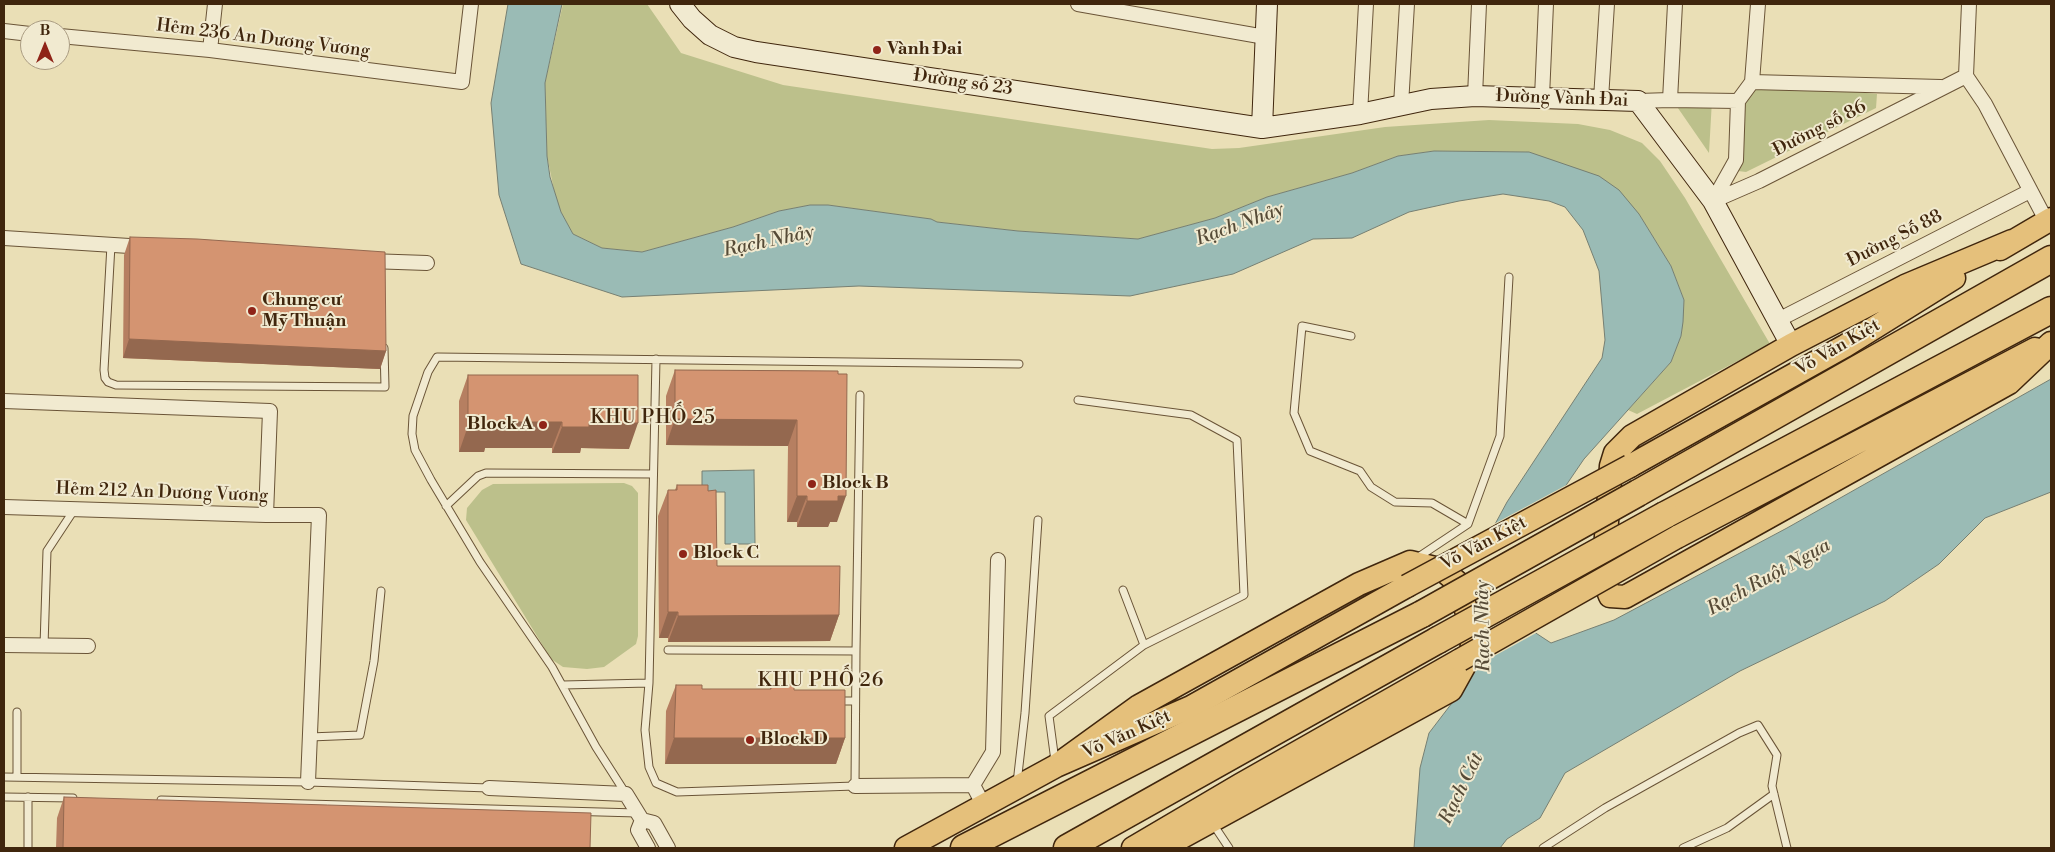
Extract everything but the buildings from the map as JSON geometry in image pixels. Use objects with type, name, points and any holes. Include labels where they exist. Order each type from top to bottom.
[{"type":"highway","name":"Võ Văn Kiệt","points":[[964,848],[1422,614],[2051,259]]},
{"type":"highway","points":[[1067,848],[1665,515],[2051,310]]},
{"type":"main road","name":"Võ Văn Kiệt","points":[[906,848],[1056,766],[1191,707],[1407,586],[1630,466],[1845,346],[2012,241],[2049,221]]},
{"type":"main road","points":[[2012,241],[1905,286],[1790,345],[1632,436],[1615,453],[1611,466],[1604,578],[1610,596],[1625,597],[2009,383],[2051,341]]},
{"type":"main road","points":[[1133,848],[1240,784],[1677,538],[2051,341]]},
{"type":"main road","points":[[1056,766],[1139,706],[1359,584],[1410,562],[1443,570],[1458,583],[1473,633],[1471,654],[1451,690],[1162,848]]},
{"type":"street","points":[[210,50],[215,4]]},
{"type":"street","name":"Hẻm 236 An Dương Vương","points":[[70,37],[210,50],[462,82],[471,4]]},
{"type":"street","name":"Đường số 23","points":[[680,4],[692,19],[710,35],[734,47],[756,52],[1262,128]]},
{"type":"street","points":[[1078,4],[1265,37]]},
{"type":"street","points":[[1262,128],[1267,4]]},
{"type":"street","points":[[1360,114],[1366,4]]},
{"type":"street","points":[[1401,104],[1407,4]]},
{"type":"street","points":[[1475,96],[1479,4]]},
{"type":"street","points":[[1542,98],[1546,4]]},
{"type":"street","points":[[1601,99],[1607,4]]},
{"type":"street","points":[[1670,100],[1675,4]]},
{"type":"street","points":[[1713,202],[1736,160],[1738,101],[1752,82],[1758,4]]},
{"type":"street","points":[[1970,4],[1966,76],[1986,104],[2030,191],[2049,221]]},
{"type":"street","points":[[4,31],[20,33]]},
{"type":"street","name":"Đường số 86","points":[[1713,202],[1760,182],[1966,76]]},
{"type":"street","name":"Đường số 86","points":[[1752,82],[1943,88]]},
{"type":"street","name":"Đường Vành Đai","points":[[1262,128],[1360,114],[1431,99],[1475,96],[1638,101],[1713,202],[1790,345]]},
{"type":"street","points":[[1638,101],[1738,101]]},
{"type":"street","name":"Đường Số 88","points":[[1778,320],[2030,191]]},
{"type":"street","points":[[4,238],[160,248]]},
{"type":"street","points":[[357,259],[384,267],[427,263]]},
{"type":"street","points":[[4,401],[270,411],[266,516]]},
{"type":"street","name":"Hẻm 212 An Dương Vương","points":[[4,508],[266,516],[319,515],[310,737]]},
{"type":"street","points":[[973,785],[993,752],[998,560]]},
{"type":"street","points":[[4,645],[88,646]]},
{"type":"street","points":[[308,782],[310,737]]},
{"type":"street","points":[[855,786],[973,785]]},
{"type":"street","points":[[973,785],[984,806]]},
{"type":"street","points":[[489,788],[626,794],[640,816],[654,823],[668,848]]},
{"type":"street","points":[[640,816],[638,830],[648,848]]},
{"type":"lane","points":[[111,245],[104,370],[105,378],[108,382],[116,385],[385,387],[384,339]]},
{"type":"lane","points":[[1410,562],[1468,524],[1500,436],[1509,277]]},
{"type":"lane","points":[[1351,336],[1302,326],[1294,413],[1310,451],[1360,471],[1371,487],[1395,502],[1432,502],[1468,524]]},
{"type":"lane","points":[[626,794],[596,747],[563,685],[480,562],[415,450],[412,434],[417,400],[428,372],[437,357],[1019,364]]},
{"type":"lane","points":[[656,359],[649,684],[645,730],[649,767],[656,783],[676,792],[855,786],[860,395]]},
{"type":"lane","points":[[1056,766],[1049,716],[1144,645],[1244,595],[1237,440],[1191,415],[1078,400]]},
{"type":"lane","points":[[446,506],[478,476],[486,473],[653,474]]},
{"type":"lane","points":[[44,646],[47,551],[74,510]]},
{"type":"lane","points":[[1016,788],[1025,713],[1038,520]]},
{"type":"lane","points":[[1123,590],[1144,645]]},
{"type":"lane","points":[[310,737],[360,735],[374,662],[381,591]]},
{"type":"lane","points":[[668,650],[856,651]]},
{"type":"lane","points":[[563,685],[649,684]]},
{"type":"lane","points":[[826,701],[856,701]]},
{"type":"lane","points":[[17,712],[17,777]]},
{"type":"lane","points":[[1543,848],[1605,808],[1739,732],[1758,725],[1778,755],[1772,786],[1787,848]]},
{"type":"lane","points":[[4,777],[308,782],[489,788]]},
{"type":"lane","points":[[1683,848],[1727,828],[1774,794]]},
{"type":"lane","points":[[4,797],[77,798]]},
{"type":"lane","points":[[28,797],[28,848]]},
{"type":"lane","points":[[156,800],[640,816]]},
{"type":"lane","points":[[1211,821],[1229,848]]},
{"type":"green space","points":[[563,4],[647,4],[681,53],[783,85],[1212,149],[1239,148],[1385,127],[1489,120],[1578,124],[1610,130],[1642,143],[1660,161],[1685,198],[1770,344],[1637,414],[1628,410],[1671,362],[1681,336],[1684,300],[1671,266],[1639,214],[1529,152],[1434,151],[1398,156],[1352,173],[1267,197],[1215,218],[1138,239],[1018,231],[937,222],[931,219],[828,205],[810,205],[779,211],[733,227],[642,252],[602,248],[573,234],[561,212],[555,195],[547,156],[545,83]]},
{"type":"green space","points":[[1756,83],[1877,94],[1876,108],[1746,172],[1738,171],[1741,100]]},
{"type":"green space","points":[[1671,98],[1712,100],[1709,153]]},
{"type":"green space","points":[[624,483],[632,486],[638,493],[638,636],[636,644],[604,667],[587,669],[563,667],[551,659],[466,520],[467,508],[482,490],[493,484]]},
{"type":"water","points":[[508,4],[562,4],[545,83],[547,156],[550,177],[561,212],[573,234],[602,248],[642,252],[733,227],[779,211],[810,205],[828,205],[931,219],[937,222],[1018,231],[1138,239],[1215,218],[1267,197],[1352,173],[1398,156],[1434,151],[1529,152],[1599,176],[1619,190],[1639,214],[1671,266],[1684,300],[1683,322],[1681,336],[1671,362],[1584,459],[1528,541],[1515,567],[1511,608],[1519,622],[1551,643],[1614,620],[1787,528],[2051,379],[2051,492],[1985,518],[1939,564],[1885,601],[1740,671],[1565,773],[1540,818],[1507,839],[1500,848],[1414,848],[1420,768],[1429,733],[1465,686],[1481,650],[1487,539],[1507,502],[1602,358],[1605,340],[1599,271],[1583,230],[1565,207],[1549,201],[1503,194],[1459,201],[1409,212],[1352,238],[1313,239],[1233,274],[1130,296],[859,286],[622,297],[521,264],[499,195],[491,103]]},
{"type":"water","points":[[754,470],[755,544],[725,544],[725,492],[702,492],[702,471]]},
{"type":"pier","points":[[1572,482],[1530,542],[1517,568],[1514,608],[1521,621],[1538,632],[1469,670],[1478,649],[1477,567],[1485,537],[1492,525]]},
{"type":"place","name":"Vành Đai","points":[[877,50]]},
{"type":"place","name":"Chung cư Mỹ Thuận","points":[[252,311]]},
{"type":"place","name":"Block A","points":[[543,425]]},
{"type":"place","name":"Block B","points":[[812,484]]},
{"type":"place","name":"Block C","points":[[683,554]]},
{"type":"place","name":"Block D","points":[[750,740]]},
{"type":"district","name":"KHU PHỐ 25","points":[[653,418]]},
{"type":"district","name":"KHU PHỐ 26","points":[[821,681]]},
{"type":"water label","name":"Rạch Nhảy","points":[[1240,225]]},
{"type":"water label","name":"Rạch Nhảy","points":[[769,242]]},
{"type":"water label","name":"Rạch Ruột Ngựa","points":[[1769,578]]},
{"type":"water label","name":"Rạch Nhảy","points":[[1484,626]]},
{"type":"water label","name":"Rạch Cát","points":[[1462,789]]}]
